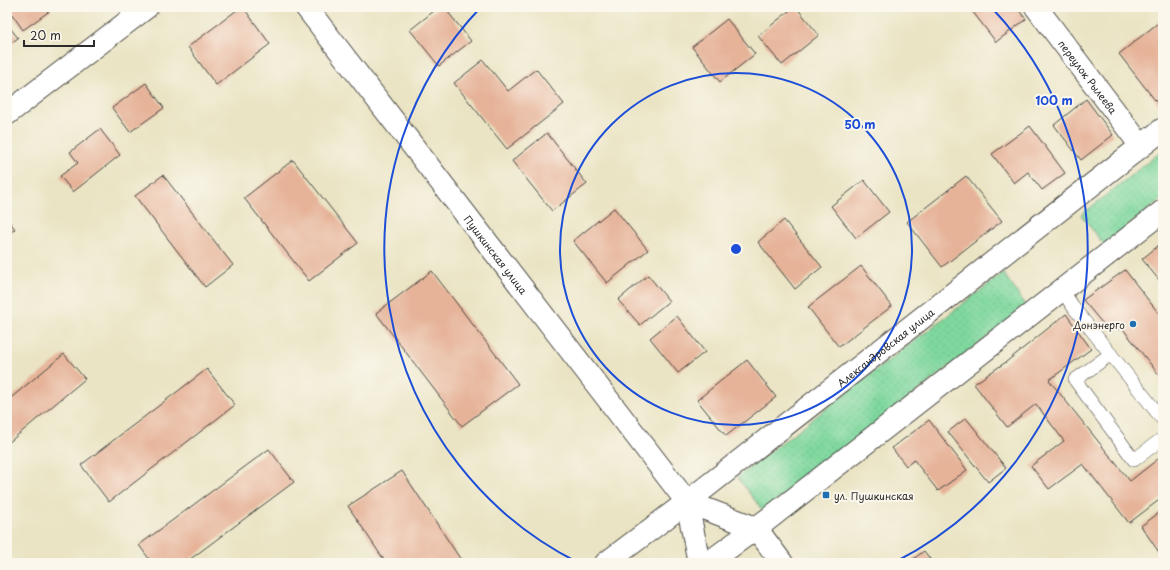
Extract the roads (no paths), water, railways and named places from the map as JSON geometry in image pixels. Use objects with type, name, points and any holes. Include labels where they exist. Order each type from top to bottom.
[{"type":"street","points":[[7,114],[148,7]]},
{"type":"street","name":"Пушкинская улица","points":[[306,7],[687,502],[699,563]]},
{"type":"street","name":"переулок Рылеева","points":[[1036,7],[1141,146]]},
{"type":"street","name":"Александровская улица","points":[[606,563],[687,502],[1163,129]]},
{"type":"street","points":[[708,563],[756,528],[1163,211]]},
{"type":"street","points":[[687,502],[756,528],[782,563]]},
{"type":"lane","points":[[1062,290],[1074,308],[1163,420]]},
{"type":"lane","points":[[1110,354],[1075,380],[1134,460],[1163,438]]},
{"type":"place","name":"Донэнерго","points":[[1133,324]]},
{"type":"place","name":"ул. Пушкинская","points":[[826,495]]}]
